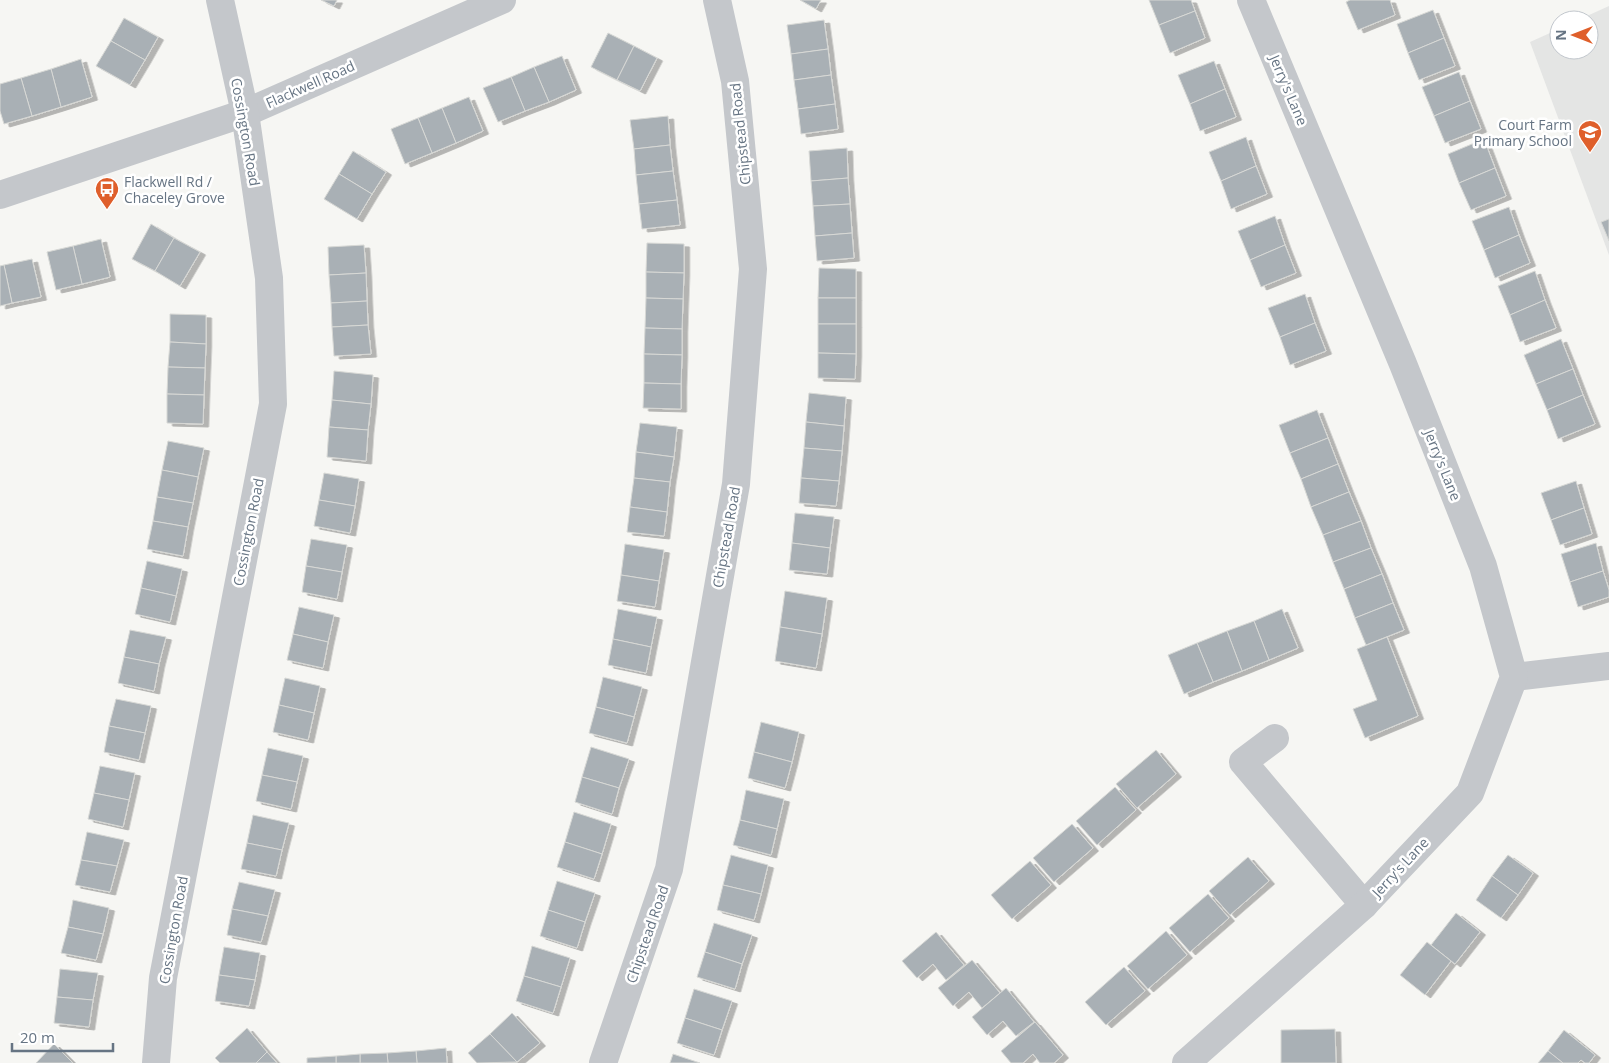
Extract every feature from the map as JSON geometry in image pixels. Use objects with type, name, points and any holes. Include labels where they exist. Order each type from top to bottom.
[{"type":"street","name":"Cossington Road","points":[[156,1063],[163,978],[273,404],[269,278],[245,113],[220,0]]},
{"type":"street","name":"Flackwell Road","points":[[0,195],[245,113],[502,0]]},
{"type":"street","name":"Chipstead Road","points":[[604,1063],[669,868],[736,484],[753,269],[734,81],[717,0]]},
{"type":"street","name":"Jerry's Lane","points":[[1186,1063],[1364,906],[1470,793],[1514,677],[1483,566],[1403,364],[1251,0]]},
{"type":"street","points":[[1514,677],[1609,666]]},
{"type":"street","name":"Jerry's Lane","points":[[1274,738],[1243,762],[1364,906]]},
{"type":"shaded area","name":"Court Farm Primary School","points":[[1609,6],[1609,255],[1530,42],[1549,33],[1549,60],[1599,60],[1599,11]]},
{"type":"building","points":[[321,0],[337,0],[334,6]]},
{"type":"building","points":[[800,0],[821,0],[816,9]]},
{"type":"building","points":[[1149,0],[1191,0],[1195,11],[1159,25]]},
{"type":"building","points":[[1350,0],[1390,0],[1395,15],[1358,30],[1346,2]]},
{"type":"building","points":[[1433,10],[1444,38],[1408,53],[1397,24]]},
{"type":"building","points":[[1195,11],[1205,38],[1170,53],[1159,25]]},
{"type":"building","points":[[124,18],[158,37],[145,60],[111,41]]},
{"type":"building","points":[[824,20],[828,49],[791,54],[787,25]]},
{"type":"building","points":[[608,33],[634,46],[617,80],[591,67]]},
{"type":"building","points":[[1444,38],[1455,66],[1419,80],[1408,53]]},
{"type":"building","points":[[111,41],[145,60],[130,85],[96,66]]},
{"type":"building","points":[[634,46],[657,58],[640,91],[617,80]]},
{"type":"building","points":[[828,49],[831,75],[794,80],[791,54]]},
{"type":"building","points":[[562,56],[576,90],[549,102],[534,67]]},
{"type":"building","points":[[81,59],[92,97],[61,107],[51,69]]},
{"type":"building","points":[[1214,61],[1225,89],[1190,104],[1178,75]]},
{"type":"building","points":[[534,67],[549,102],[525,111],[511,77]]},
{"type":"building","points":[[51,69],[61,107],[32,116],[21,78]]},
{"type":"building","points":[[1459,72],[1470,101],[1434,116],[1422,87]]},
{"type":"building","points":[[831,75],[835,104],[798,109],[794,80]]},
{"type":"building","points":[[511,77],[525,111],[498,122],[483,88]]},
{"type":"building","points":[[21,78],[32,116],[4,124],[0,111],[0,84]]},
{"type":"building","points":[[1225,89],[1236,117],[1200,131],[1190,104]]},
{"type":"building","points":[[469,97],[483,131],[456,143],[442,108]]},
{"type":"building","points":[[1470,101],[1481,129],[1445,143],[1434,116]]},
{"type":"building","points":[[835,104],[838,129],[801,134],[798,109]]},
{"type":"building","points":[[442,108],[456,143],[432,153],[418,118]]},
{"type":"building","points":[[668,116],[670,145],[634,149],[630,120]]},
{"type":"building","points":[[418,118],[432,153],[405,164],[391,129]]},
{"type":"building","points":[[1246,137],[1256,166],[1221,181],[1209,152]]},
{"type":"building","points":[[1484,139],[1495,168],[1459,183],[1448,154]]},
{"type":"building","points":[[670,145],[673,171],[636,175],[634,149]]},
{"type":"building","points":[[847,148],[848,178],[811,181],[809,151]]},
{"type":"building","points":[[353,151],[386,172],[372,194],[339,174]]},
{"type":"building","points":[[1256,166],[1267,194],[1231,209],[1221,181]]},
{"type":"building","points":[[1495,168],[1506,196],[1471,210],[1459,183]]},
{"type":"building","points":[[673,171],[677,200],[639,204],[636,175]]},
{"type":"building","points":[[339,174],[372,194],[357,219],[324,199]]},
{"type":"building","points":[[848,178],[850,204],[813,206],[811,181]]},
{"type":"building","points":[[677,200],[680,225],[642,229],[639,204]]},
{"type":"building","points":[[850,204],[852,233],[815,236],[813,206]]},
{"type":"building","points":[[1509,207],[1519,235],[1484,250],[1472,221]]},
{"type":"building","points":[[1275,216],[1285,245],[1250,260],[1238,231]]},
{"type":"building","points":[[1609,219],[1609,241],[1601,222]]},
{"type":"building","points":[[151,224],[174,238],[155,271],[132,259]]},
{"type":"building","points":[[852,233],[854,258],[817,261],[815,236]]},
{"type":"building","points":[[1519,235],[1530,263],[1495,278],[1484,250]]},
{"type":"building","points":[[174,238],[200,252],[180,286],[155,271]]},
{"type":"building","points":[[101,239],[110,277],[82,284],[73,246]]},
{"type":"building","points":[[647,243],[684,244],[684,273],[646,272]]},
{"type":"building","points":[[364,245],[366,273],[329,275],[328,247]]},
{"type":"building","points":[[1285,245],[1296,273],[1261,287],[1250,260]]},
{"type":"building","points":[[73,246],[82,284],[56,290],[47,252]]},
{"type":"building","points":[[32,259],[41,297],[12,303],[4,265]]},
{"type":"building","points":[[4,265],[12,303],[0,306],[0,266]]},
{"type":"building","points":[[819,268],[856,269],[856,298],[818,298]]},
{"type":"building","points":[[1535,271],[1545,300],[1510,315],[1498,286]]},
{"type":"building","points":[[646,272],[684,273],[683,299],[646,298]]},
{"type":"building","points":[[366,273],[367,301],[331,303],[329,275]]},
{"type":"building","points":[[1305,294],[1315,323],[1280,337],[1268,308]]},
{"type":"building","points":[[646,298],[683,299],[682,329],[645,328]]},
{"type":"building","points":[[818,298],[856,298],[856,324],[818,324]]},
{"type":"building","points":[[1545,300],[1556,328],[1520,342],[1510,315]]},
{"type":"building","points":[[367,301],[368,325],[332,327],[331,303]]},
{"type":"building","points":[[170,314],[206,315],[206,344],[170,342]]},
{"type":"building","points":[[1315,323],[1326,351],[1290,365],[1280,337]]},
{"type":"building","points":[[818,324],[856,324],[856,354],[818,353]]},
{"type":"building","points":[[368,325],[371,354],[334,356],[332,327]]},
{"type":"building","points":[[645,328],[682,329],[682,355],[644,354]]},
{"type":"building","points":[[1561,339],[1573,369],[1536,384],[1524,355]]},
{"type":"building","points":[[170,342],[206,344],[205,368],[168,367]]},
{"type":"building","points":[[818,353],[856,354],[855,379],[818,378]]},
{"type":"building","points":[[644,354],[682,355],[681,384],[644,383]]},
{"type":"building","points":[[168,367],[205,368],[204,395],[167,394]]},
{"type":"building","points":[[1573,369],[1583,395],[1547,410],[1536,384]]},
{"type":"building","points":[[334,371],[373,375],[371,404],[332,400]]},
{"type":"building","points":[[644,383],[681,384],[681,409],[643,408]]},
{"type":"building","points":[[809,393],[846,397],[844,426],[806,422]]},
{"type":"building","points":[[167,394],[204,395],[203,424],[167,423]]},
{"type":"building","points":[[1583,395],[1595,424],[1558,439],[1547,410]]},
{"type":"building","points":[[332,400],[371,404],[368,430],[329,427]]},
{"type":"building","points":[[1317,410],[1328,438],[1290,453],[1279,425]]},
{"type":"building","points":[[806,422],[844,426],[842,451],[804,448]]},
{"type":"building","points":[[640,423],[677,427],[674,457],[636,452]]},
{"type":"building","points":[[329,427],[368,430],[366,461],[327,457]]},
{"type":"building","points":[[1328,438],[1338,464],[1301,479],[1290,453]]},
{"type":"building","points":[[168,441],[204,448],[198,477],[162,470]]},
{"type":"building","points":[[804,448],[842,451],[839,481],[801,478]]},
{"type":"building","points":[[636,452],[674,457],[670,482],[634,478]]},
{"type":"building","points":[[1338,464],[1349,492],[1311,507],[1301,479]]},
{"type":"building","points":[[162,470],[198,477],[193,503],[157,497]]},
{"type":"building","points":[[324,473],[359,479],[355,506],[319,500]]},
{"type":"building","points":[[634,478],[670,482],[667,512],[630,507]]},
{"type":"building","points":[[801,478],[839,481],[836,506],[799,503]]},
{"type":"building","points":[[1576,481],[1584,508],[1551,520],[1541,493]]},
{"type":"building","points":[[1349,492],[1361,521],[1323,535],[1311,507]]},
{"type":"building","points":[[157,497],[193,503],[188,527],[153,521]]},
{"type":"building","points":[[319,500],[355,506],[350,533],[314,526]]},
{"type":"building","points":[[630,507],[667,512],[664,536],[627,532]]},
{"type":"building","points":[[1584,508],[1592,534],[1560,545],[1551,520]]},
{"type":"building","points":[[795,513],[834,517],[830,548],[792,543]]},
{"type":"building","points":[[153,521],[188,527],[183,556],[147,549]]},
{"type":"building","points":[[1361,521],[1371,548],[1333,562],[1323,535]]},
{"type":"building","points":[[311,539],[347,545],[342,572],[306,566]]},
{"type":"building","points":[[792,543],[830,548],[827,574],[789,570]]},
{"type":"building","points":[[1596,543],[1603,571],[1570,582],[1561,554]]},
{"type":"building","points":[[625,544],[664,550],[659,581],[621,575]]},
{"type":"building","points":[[1371,548],[1382,574],[1344,589],[1333,562]]},
{"type":"building","points":[[147,561],[182,569],[176,596],[141,588]]},
{"type":"building","points":[[306,566],[342,572],[337,599],[302,592]]},
{"type":"building","points":[[1603,571],[1609,590],[1609,597],[1578,607],[1570,582]]},
{"type":"building","points":[[1382,574],[1393,603],[1355,618],[1344,589]]},
{"type":"building","points":[[621,575],[659,581],[655,607],[617,601]]},
{"type":"building","points":[[141,588],[176,596],[170,622],[135,614]]},
{"type":"building","points":[[785,591],[827,598],[822,634],[780,627]]},
{"type":"building","points":[[1393,603],[1404,630],[1366,645],[1355,618]]},
{"type":"building","points":[[299,607],[334,615],[328,642],[293,634]]},
{"type":"building","points":[[618,609],[657,617],[651,647],[613,639]]},
{"type":"building","points":[[1282,609],[1298,648],[1269,660],[1254,621]]},
{"type":"building","points":[[1254,621],[1269,660],[1242,671],[1227,631]]},
{"type":"building","points":[[780,627],[822,634],[816,668],[775,661]]},
{"type":"building","points":[[130,630],[166,637],[159,664],[124,657]]},
{"type":"building","points":[[1227,631],[1242,671],[1213,682],[1197,643]]},
{"type":"building","points":[[293,634],[328,642],[323,668],[287,660]]},
{"type":"building","points":[[1387,637],[1418,716],[1365,738],[1353,709],[1377,700],[1357,649]]},
{"type":"building","points":[[613,639],[651,647],[646,673],[608,665]]},
{"type":"building","points":[[1197,643],[1213,682],[1184,694],[1168,655]]},
{"type":"building","points":[[124,657],[159,664],[154,691],[118,683]]},
{"type":"building","points":[[603,677],[642,687],[634,717],[596,707]]},
{"type":"building","points":[[285,678],[320,686],[314,713],[279,705]]},
{"type":"building","points":[[116,699],[151,706],[145,733],[109,726]]},
{"type":"building","points":[[279,705],[314,713],[308,740],[273,732]]},
{"type":"building","points":[[596,707],[634,717],[627,743],[589,733]]},
{"type":"building","points":[[761,722],[799,732],[792,762],[754,752]]},
{"type":"building","points":[[109,726],[145,733],[139,760],[104,752]]},
{"type":"building","points":[[591,747],[629,759],[619,788],[582,777]]},
{"type":"building","points":[[268,748],[303,756],[297,782],[262,775]]},
{"type":"building","points":[[1156,750],[1176,774],[1137,808],[1116,784]]},
{"type":"building","points":[[754,752],[792,762],[785,788],[748,778]]},
{"type":"building","points":[[100,766],[135,773],[129,800],[94,793]]},
{"type":"building","points":[[262,775],[297,782],[291,809],[256,801]]},
{"type":"building","points":[[582,777],[619,788],[612,814],[575,802]]},
{"type":"building","points":[[1115,787],[1136,810],[1097,845],[1076,821]]},
{"type":"building","points":[[746,790],[784,799],[777,829],[740,820]]},
{"type":"building","points":[[94,793],[129,800],[123,827],[88,819]]},
{"type":"building","points":[[574,812],[611,824],[602,854],[565,842]]},
{"type":"building","points":[[253,815],[289,823],[282,850],[247,843]]},
{"type":"building","points":[[740,820],[777,829],[771,855],[733,845]]},
{"type":"building","points":[[1072,824],[1093,848],[1054,882],[1033,858]]},
{"type":"building","points":[[87,832],[124,840],[117,866],[81,860]]},
{"type":"building","points":[[565,842],[602,854],[594,879],[557,867]]},
{"type":"building","points":[[247,843],[282,850],[276,876],[241,869]]},
{"type":"building","points":[[731,855],[768,865],[761,894],[723,885]]},
{"type":"building","points":[[1508,855],[1533,873],[1518,895],[1492,876]]},
{"type":"building","points":[[1248,857],[1269,881],[1230,915],[1209,891]]},
{"type":"building","points":[[81,860],[117,866],[110,892],[75,885]]},
{"type":"building","points":[[1030,861],[1051,885],[1012,919],[991,895]]},
{"type":"building","points":[[1492,876],[1518,895],[1501,918],[1476,900]]},
{"type":"building","points":[[557,881],[595,893],[585,922],[548,910]]},
{"type":"building","points":[[239,882],[275,890],[268,916],[232,909]]},
{"type":"building","points":[[723,885],[761,894],[754,920],[717,910]]},
{"type":"building","points":[[1208,894],[1229,918],[1190,952],[1169,928]]},
{"type":"building","points":[[73,900],[109,908],[103,934],[68,927]]},
{"type":"building","points":[[232,909],[268,916],[261,942],[227,935]]},
{"type":"building","points":[[548,910],[585,922],[577,948],[540,936]]},
{"type":"building","points":[[1456,913],[1480,932],[1455,964],[1431,945]]},
{"type":"building","points":[[714,923],[752,935],[742,964],[705,952]]},
{"type":"building","points":[[68,927],[103,934],[96,960],[61,953]]},
{"type":"building","points":[[1166,931],[1187,955],[1148,989],[1127,966]]},
{"type":"building","points":[[936,932],[964,965],[946,980],[933,964],[917,978],[902,961]]},
{"type":"building","points":[[1427,942],[1451,961],[1425,995],[1400,975]]},
{"type":"building","points":[[532,946],[570,958],[561,987],[524,976]]},
{"type":"building","points":[[224,947],[260,953],[255,980],[219,975]]},
{"type":"building","points":[[705,952],[742,964],[735,989],[697,977]]},
{"type":"building","points":[[972,960],[1000,993],[982,1008],[969,992],[953,1006],[938,988]]},
{"type":"building","points":[[1124,967],[1145,991],[1106,1025],[1085,1002]]},
{"type":"building","points":[[60,969],[98,973],[93,1000],[57,997]]},
{"type":"building","points":[[219,975],[255,980],[249,1006],[215,1001]]},
{"type":"building","points":[[524,976],[561,987],[553,1013],[516,1001]]},
{"type":"building","points":[[1006,988],[1034,1022],[1016,1036],[1003,1021],[987,1035],[972,1017]]},
{"type":"building","points":[[694,989],[732,1001],[722,1030],[685,1018]]},
{"type":"building","points":[[57,997],[93,1000],[89,1027],[54,1023]]},
{"type":"building","points":[[512,1013],[540,1043],[517,1062],[490,1034]]},
{"type":"building","points":[[685,1018],[722,1030],[714,1055],[677,1043]]},
{"type":"building","points":[[1035,1022],[1063,1055],[1054,1063],[1040,1063],[1033,1054],[1023,1063],[1011,1063],[1001,1051]]},
{"type":"building","points":[[247,1028],[267,1052],[256,1063],[220,1063],[215,1058]]},
{"type":"building","points":[[1335,1029],[1336,1063],[1281,1063],[1281,1030]]},
{"type":"building","points":[[1564,1030],[1595,1055],[1589,1063],[1581,1060],[1578,1063],[1563,1063],[1548,1051]]},
{"type":"building","points":[[490,1034],[517,1062],[477,1063],[468,1053]]},
{"type":"building","points":[[54,1044],[73,1063],[36,1063]]},
{"type":"building","points":[[446,1048],[447,1063],[417,1063],[416,1051]]},
{"type":"building","points":[[416,1051],[417,1063],[388,1063],[387,1053]]},
{"type":"building","points":[[1548,1051],[1563,1063],[1538,1063]]},
{"type":"building","points":[[267,1052],[277,1063],[256,1063]]},
{"type":"building","points":[[387,1053],[388,1063],[360,1063],[360,1054]]},
{"type":"building","points":[[360,1054],[360,1063],[336,1063],[336,1056]]},
{"type":"building","points":[[673,1054],[700,1063],[670,1063]]},
{"type":"building","points":[[336,1056],[336,1063],[307,1063],[307,1058]]},
{"type":"place","name":"Court Farm Primary School","points":[[1590,153]]},
{"type":"place","name":"Flackwell Rd / Chaceley Grove","points":[[107,210]]}]
